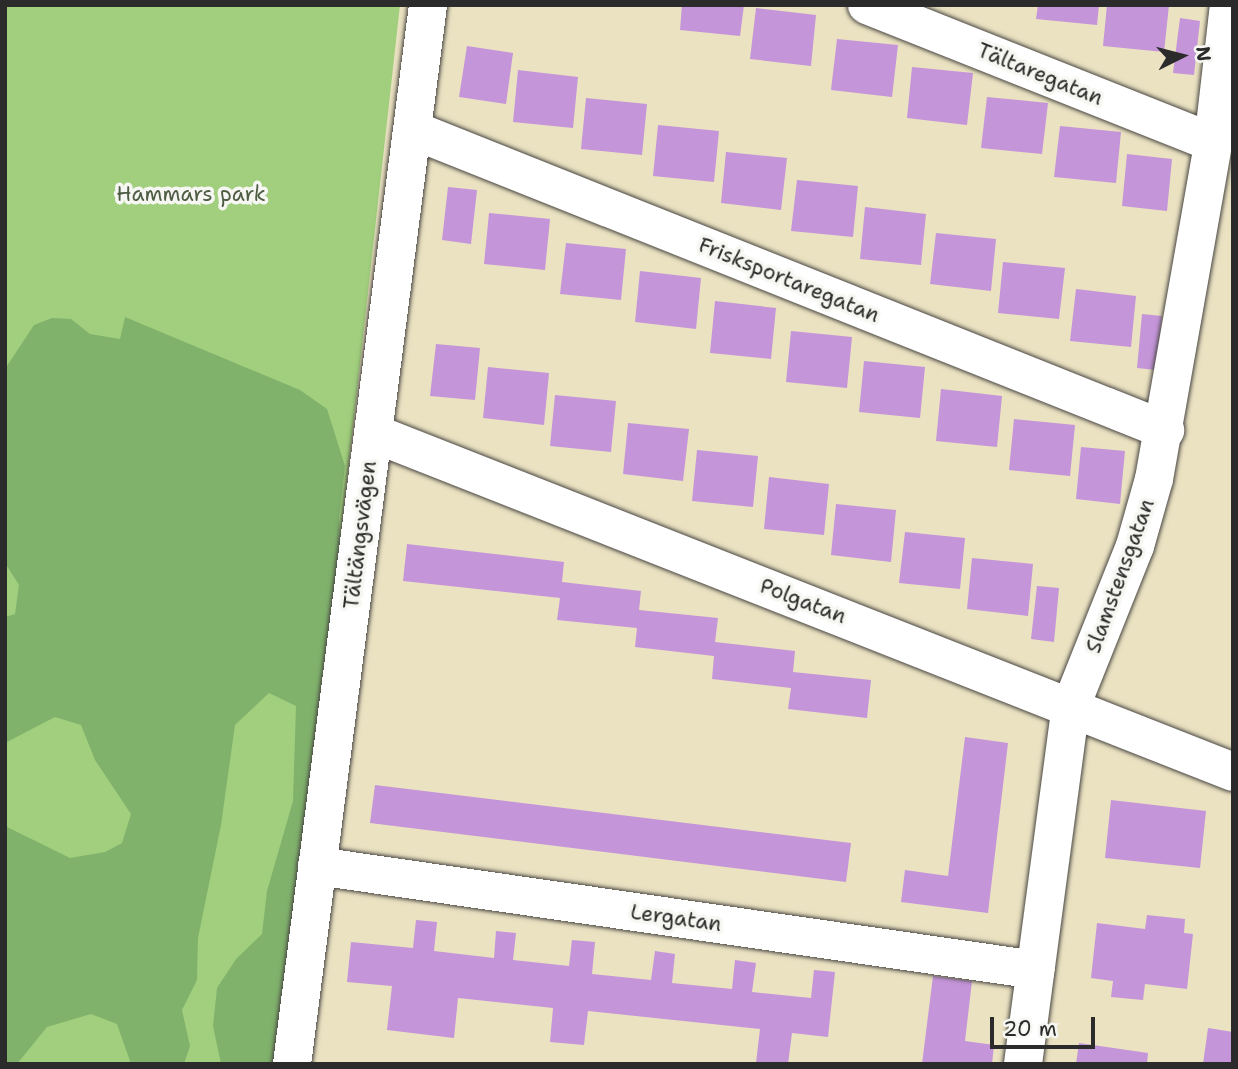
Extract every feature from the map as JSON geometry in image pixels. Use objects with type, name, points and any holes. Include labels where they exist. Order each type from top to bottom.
[{"type":"street","name":"Tältängsvägen","points":[[292,1064],[428,5]]},
{"type":"street","name":"Tältaregatan","points":[[867,5],[1213,143]]},
{"type":"street","name":"Slamstensgatan","points":[[1023,1064],[1071,706],[1135,546],[1165,430],[1213,143],[1229,5]]},
{"type":"street","name":"Frisksportaregatan","points":[[412,130],[1165,430]]},
{"type":"street","name":"Polgatan","points":[[373,433],[1233,772]]},
{"type":"street","name":"Lergatan","points":[[317,866],[1036,970]]},
{"type":"green space","name":"Hammars park","points":[[5,5],[400,5],[282,1064],[5,1064]]},
{"type":"green space","points":[[125,317],[300,390],[327,409],[345,466],[339,517],[341,585],[280,1064],[221,1064],[213,1026],[217,988],[236,959],[262,934],[267,891],[293,801],[296,706],[269,693],[235,725],[221,825],[198,938],[197,980],[182,1010],[190,1046],[184,1064],[131,1064],[117,1024],[91,1014],[47,1027],[17,1064],[5,1064],[5,826],[70,858],[105,852],[122,843],[131,814],[95,760],[81,725],[55,717],[5,743],[5,617],[15,614],[19,585],[5,563],[5,369],[34,325],[52,318],[71,319],[90,334],[120,339]]},
{"type":"building","points":[[682,5],[744,5],[740,36],[680,30]]},
{"type":"building","points":[[1038,5],[1099,5],[1097,25],[1036,19]]},
{"type":"building","points":[[1107,5],[1169,5],[1164,52],[1103,46]]},
{"type":"building","points":[[756,8],[816,15],[811,66],[750,59]]},
{"type":"building","points":[[1180,18],[1200,21],[1194,75],[1173,73]]},
{"type":"building","points":[[837,39],[898,45],[892,97],[831,90]]},
{"type":"building","points":[[467,46],[513,53],[506,104],[459,97]]},
{"type":"building","points":[[912,67],[973,73],[967,125],[907,118]]},
{"type":"building","points":[[518,70],[578,77],[573,128],[513,122]]},
{"type":"building","points":[[987,97],[1048,103],[1042,154],[981,148]]},
{"type":"building","points":[[586,98],[647,104],[642,155],[581,149]]},
{"type":"building","points":[[658,125],[719,131],[714,182],[653,176]]},
{"type":"building","points":[[1060,126],[1121,132],[1116,183],[1054,177]]},
{"type":"building","points":[[726,152],[787,158],[781,210],[721,203]]},
{"type":"building","points":[[1127,154],[1172,159],[1167,211],[1122,206]]},
{"type":"building","points":[[797,180],[858,186],[853,237],[791,231]]},
{"type":"building","points":[[448,187],[477,190],[471,244],[442,240]]},
{"type":"building","points":[[865,207],[926,214],[921,265],[860,259]]},
{"type":"building","points":[[489,213],[550,219],[545,270],[484,264]]},
{"type":"building","points":[[936,233],[996,239],[991,291],[930,284]]},
{"type":"building","points":[[566,243],[626,249],[621,300],[560,294]]},
{"type":"building","points":[[1003,262],[1065,268],[1059,319],[998,313]]},
{"type":"building","points":[[640,271],[701,278],[696,329],[635,322]]},
{"type":"building","points":[[1076,289],[1136,296],[1131,347],[1070,341]]},
{"type":"building","points":[[715,301],[776,308],[771,359],[710,353]]},
{"type":"building","points":[[1142,314],[1162,316],[1156,370],[1137,368]]},
{"type":"building","points":[[791,331],[852,337],[847,388],[786,382]]},
{"type":"building","points":[[436,344],[480,348],[475,400],[430,396]]},
{"type":"building","points":[[864,361],[925,367],[920,418],[859,412]]},
{"type":"building","points":[[488,367],[549,373],[544,425],[483,418]]},
{"type":"building","points":[[941,389],[1002,396],[997,447],[936,441]]},
{"type":"building","points":[[555,395],[616,401],[611,452],[550,446]]},
{"type":"building","points":[[1014,419],[1075,425],[1070,476],[1009,470]]},
{"type":"building","points":[[628,423],[689,429],[683,481],[623,474]]},
{"type":"building","points":[[1081,447],[1125,451],[1120,504],[1076,499]]},
{"type":"building","points":[[697,450],[758,456],[753,507],[692,501]]},
{"type":"building","points":[[769,477],[829,484],[824,535],[764,529]]},
{"type":"building","points":[[836,504],[896,510],[891,562],[831,555]]},
{"type":"building","points":[[905,532],[965,538],[960,589],[899,583]]},
{"type":"building","points":[[407,544],[564,562],[562,582],[641,591],[639,610],[718,618],[715,642],[795,651],[793,672],[871,680],[867,718],[788,709],[791,688],[712,679],[714,656],[635,647],[637,628],[557,620],[560,598],[403,581]]},
{"type":"building","points":[[972,558],[1033,564],[1028,616],[967,609]]},
{"type":"building","points":[[1037,586],[1059,588],[1054,642],[1031,639]]},
{"type":"building","points":[[965,737],[1008,743],[988,913],[901,902],[905,870],[948,876]]},
{"type":"building","points":[[375,785],[851,843],[846,882],[370,823]]},
{"type":"building","points":[[1111,800],[1206,811],[1200,868],[1105,858]]},
{"type":"building","points":[[1147,915],[1185,919],[1184,933],[1193,934],[1187,989],[1145,984],[1143,1000],[1111,997],[1113,981],[1091,978],[1097,923],[1145,929]]},
{"type":"building","points":[[416,920],[437,922],[434,951],[494,958],[496,931],[516,933],[513,960],[569,966],[572,940],[595,942],[592,974],[651,980],[655,951],[675,954],[672,983],[732,989],[735,960],[756,963],[752,992],[811,998],[814,970],[835,972],[828,1037],[792,1033],[788,1064],[756,1063],[760,1029],[588,1011],[584,1045],[550,1042],[553,1008],[458,998],[454,1038],[387,1030],[392,986],[347,982],[351,942],[413,948]]},
{"type":"building","points":[[933,976],[972,981],[965,1041],[994,1045],[992,1064],[922,1064]]},
{"type":"building","points":[[1208,1028],[1233,1032],[1233,1064],[1203,1064]]},
{"type":"building","points":[[1079,1043],[1148,1053],[1147,1064],[1076,1064]]}]
